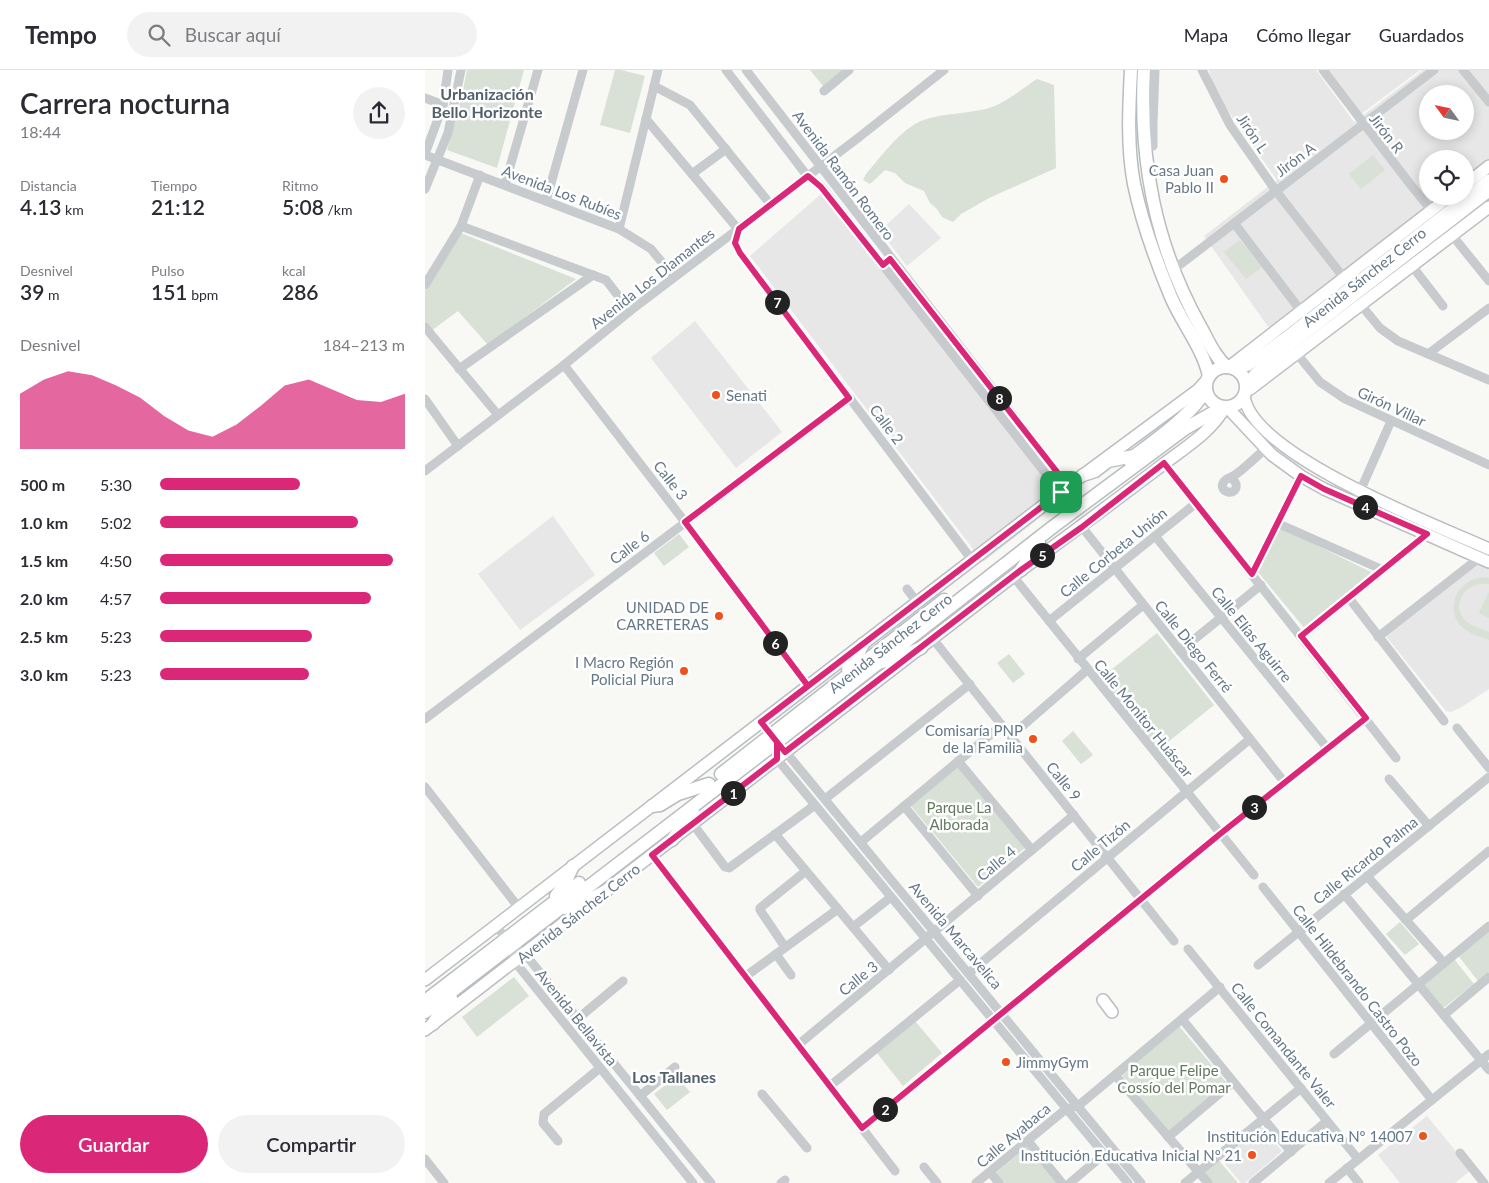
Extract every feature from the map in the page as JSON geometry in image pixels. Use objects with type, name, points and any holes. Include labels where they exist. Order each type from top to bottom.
[{"type":"highway","points":[[1131,70],[1130,150],[1134,184],[1151,246],[1172,300],[1190,320],[1217,356],[1243,376],[1245,391],[1236,404],[1225,407],[1213,402],[1208,396],[1205,364],[1190,320],[1173,270],[1156,217],[1148,182],[1149,146],[1143,70]]},
{"type":"highway","points":[[1130,150],[1149,146]]},
{"type":"highway","points":[[1207,382],[1217,369],[1231,368]]},
{"type":"highway","name":"Avenida Sánchez Cerro","points":[[425,1012],[465,982],[543,911],[709,784],[778,747],[835,685],[1134,456],[1193,407],[1203,396],[1207,382]]},
{"type":"highway","name":"Avenida Sánchez Cerro","points":[[425,1001],[558,910],[705,797],[778,747],[879,662],[1054,526],[1186,428],[1225,407]]},
{"type":"highway","points":[[1083,475],[1095,472],[1108,462],[1134,456]]},
{"type":"highway","points":[[1017,573],[1036,546],[1050,534],[1054,526]]},
{"type":"highway","points":[[835,685],[852,665],[863,644]]},
{"type":"highway","points":[[879,662],[899,658],[921,648]]},
{"type":"highway","points":[[652,806],[661,805],[678,794],[709,784]]},
{"type":"highway","points":[[671,840],[690,815],[701,805],[705,797]]},
{"type":"highway","points":[[543,911],[564,885],[573,866]]},
{"type":"highway","points":[[558,910],[581,904],[606,891]]},
{"type":"highway","points":[[429,1027],[446,1002],[459,991],[465,982]]},
{"type":"main road","points":[[1474,178],[1489,166]]},
{"type":"main road","name":"Avenida Sánchez Cerro","points":[[1231,368],[1248,364],[1284,339],[1489,180]]},
{"type":"main road","name":"Avenida Sánchez Cerro","points":[[1245,391],[1255,374],[1272,359],[1489,191]]},
{"type":"main road","name":"Avenida Sánchez Cerro","points":[[1231,368],[1289,320],[1438,205]]},
{"type":"main road","name":"Avenida Sánchez Cerro","points":[[1245,391],[1337,324],[1489,207]]},
{"type":"main road","points":[[1284,339],[1289,320]]},
{"type":"main road","points":[[1305,333],[1320,330],[1327,325],[1337,324]]},
{"type":"main road","name":"Avenida Sánchez Cerro","points":[[425,980],[1064,489],[1207,382]]},
{"type":"main road","points":[[1245,391],[1248,409],[1281,444],[1311,465],[1360,491],[1489,549]]},
{"type":"main road","name":"Avenida Sánchez Cerro","points":[[429,1027],[693,824],[778,747],[921,648],[1017,573],[1082,527],[1215,422],[1225,407]]},
{"type":"main road","points":[[1225,407],[1265,448],[1301,476],[1355,503],[1484,560]]},
{"type":"main road","points":[[1103,1000],[1112,1012]]},
{"type":"street","points":[[425,154],[443,105],[448,70]]},
{"type":"street","points":[[425,188],[448,133],[461,70]]},
{"type":"street","points":[[505,184],[538,70]]},
{"type":"street","points":[[546,201],[583,70]]},
{"type":"street","points":[[619,228],[658,70]]},
{"type":"street","name":"Avenida Ramón Romero","points":[[726,70],[808,176],[821,187],[887,262]]},
{"type":"street","name":"Avenida Ramón Romero","points":[[746,70],[820,168],[887,262],[1064,489]]},
{"type":"street","points":[[824,91],[849,70]]},
{"type":"street","name":"Avenida Los Diamantes","points":[[425,471],[675,277],[820,168],[944,70]]},
{"type":"street","points":[[1149,146],[1153,122],[1155,70]]},
{"type":"street","name":"Jirón L","points":[[1203,70],[1230,125],[1277,191],[1344,278]]},
{"type":"street","name":"Jirón R","points":[[1323,70],[1363,124],[1432,210]]},
{"type":"street","name":"Jirón A","points":[[1173,270],[1434,70]]},
{"type":"street","points":[[1463,70],[1489,102]]},
{"type":"street","points":[[654,86],[690,105],[771,204]]},
{"type":"street","points":[[425,98],[443,105]]},
{"type":"street","points":[[646,119],[739,229]]},
{"type":"street","points":[[692,174],[726,149]]},
{"type":"street","name":"Avenida Los Rubíes","points":[[425,154],[619,228],[651,249],[675,277]]},
{"type":"street","points":[[425,285],[461,226],[480,175]]},
{"type":"street","points":[[1234,224],[1301,311]]},
{"type":"street","points":[[461,226],[606,280],[631,311]]},
{"type":"street","name":"Calle 2","points":[[739,229],[735,243],[740,253],[973,560]]},
{"type":"street","points":[[1452,235],[1489,281]]},
{"type":"street","points":[[1412,266],[1443,306]]},
{"type":"street","points":[[459,369],[593,275]]},
{"type":"street","points":[[1361,305],[1389,335],[1489,380]]},
{"type":"street","points":[[1428,354],[1489,308]]},
{"type":"street","points":[[425,327],[498,416]]},
{"type":"street","name":"Girón Villar","points":[[1297,354],[1320,382],[1331,391],[1391,421],[1489,465]]},
{"type":"street","name":"Calle 3","points":[[564,365],[808,686]]},
{"type":"street","name":"Calle 6","points":[[425,719],[849,398]]},
{"type":"street","points":[[425,399],[458,446]]},
{"type":"street","points":[[1355,503],[1391,421]]},
{"type":"street","points":[[1230,478],[1242,470],[1265,448]]},
{"type":"street","points":[[1164,463],[1396,758]]},
{"type":"street","points":[[1252,574],[1301,476]]},
{"type":"street","name":"Calle Corbeta Unión","points":[[1049,621],[1195,504]]},
{"type":"street","points":[[1277,523],[1383,570]]},
{"type":"street","name":"Calle Diego Ferré","points":[[1082,527],[1285,783]]},
{"type":"street","points":[[1301,636],[1427,534]]},
{"type":"street","name":"Calle Elías Aguirre","points":[[1155,536],[1328,749]]},
{"type":"street","points":[[1378,637],[1484,560]]},
{"type":"street","name":"Calle Monitor Huáscar","points":[[1017,573],[1049,621],[1087,670],[1254,876]]},
{"type":"street","points":[[1180,651],[1261,586]]},
{"type":"street","points":[[907,589],[917,602]]},
{"type":"street","points":[[1349,598],[1444,721]]},
{"type":"street","points":[[1078,658],[1143,605]]},
{"type":"street","name":"Calle 9","points":[[933,638],[1174,941]]},
{"type":"street","points":[[1011,736],[1087,670]]},
{"type":"street","points":[[825,799],[970,684]]},
{"type":"street","points":[[862,1128],[1220,834],[1366,718]]},
{"type":"street","points":[[761,722],[778,747]]},
{"type":"street","points":[[861,842],[1002,724]]},
{"type":"street","points":[[1457,728],[1489,768]]},
{"type":"street","name":"Calle Tizón","points":[[969,973],[1250,739]]},
{"type":"street","name":"Avenida Marcavelica","points":[[778,747],[861,842],[1141,1183]]},
{"type":"street","name":"Avenida Marcavelica","points":[[778,747],[815,805],[1128,1183]]},
{"type":"street","points":[[958,761],[1032,850]]},
{"type":"street","name":"Calle Ricardo Palma","points":[[1258,965],[1489,777]]},
{"type":"street","points":[[1389,779],[1429,826]]},
{"type":"street","points":[[425,787],[519,908]]},
{"type":"street","points":[[693,824],[725,867],[729,868],[815,805]]},
{"type":"street","points":[[904,806],[978,896]]},
{"type":"street","name":"Calle 4","points":[[935,932],[1074,815]]},
{"type":"street","points":[[775,834],[889,970]]},
{"type":"street","points":[[1406,920],[1489,851]]},
{"type":"street","points":[[652,855],[895,1171]]},
{"type":"street","points":[[864,864],[873,857]]},
{"type":"street","points":[[785,947],[760,908],[807,871]]},
{"type":"street","points":[[1367,876],[1444,963]]},
{"type":"street","name":"Calle Hildebrando Castro Pozo","points":[[1263,887],[1432,1100]]},
{"type":"street","points":[[1345,894],[1489,1070]]},
{"type":"street","points":[[853,927],[891,897]]},
{"type":"street","points":[[745,976],[838,909]]},
{"type":"street","points":[[496,926],[509,942],[525,954]]},
{"type":"street","points":[[1334,1054],[1489,926]]},
{"type":"street","name":"Calle 3","points":[[798,1045],[935,932]]},
{"type":"street","points":[[509,942],[515,962]]},
{"type":"street","name":"Calle Comandante Valer","points":[[1188,949],[1358,1159]]},
{"type":"street","name":"Avenida Bellavista","points":[[525,954],[711,1183]]},
{"type":"street","points":[[776,954],[791,975]]},
{"type":"street","name":"Avenida Bellavista","points":[[515,962],[693,1183]]},
{"type":"street","points":[[1444,1015],[1489,977]]},
{"type":"street","points":[[831,1086],[960,980]]},
{"type":"street","points":[[537,990],[548,982]]},
{"type":"street","points":[[581,1016],[623,982]]},
{"type":"street","points":[[1066,1108],[1078,1106],[1220,988]]},
{"type":"street","points":[[1182,1019],[1291,1152]]},
{"type":"street","points":[[1329,1183],[1489,1054]]},
{"type":"street","points":[[640,1096],[675,1067]]},
{"type":"street","points":[[558,1141],[543,1123],[545,1112],[600,1068]]},
{"type":"street","points":[[1115,1075],[1208,1183]]},
{"type":"street","points":[[1168,1137],[1233,1082]]},
{"type":"street","points":[[619,1091],[630,1083]]},
{"type":"street","points":[[1185,1183],[1301,1088]]},
{"type":"street","points":[[762,1094],[807,1148]]},
{"type":"street","name":"Calle Ayabaca","points":[[976,1183],[1066,1108]]},
{"type":"street","points":[[647,1126],[657,1117]]},
{"type":"street","points":[[1253,1183],[1327,1121]]},
{"type":"street","points":[[1027,1140],[1062,1183]]},
{"type":"street","points":[[1460,1153],[1484,1183]]},
{"type":"street","points":[[1070,1183],[1104,1154]]},
{"type":"street","points":[[425,1159],[444,1183]]},
{"type":"street","points":[[924,1167],[937,1183]]},
{"type":"street","points":[[1347,1168],[1359,1183]]},
{"type":"street","points":[[990,1172],[999,1183]]},
{"type":"shaded area","points":[[1209,70],[1316,70],[1354,122],[1423,70],[1489,70],[1489,162],[1474,174],[1474,150],[1419,150],[1419,205],[1433,205],[1269,328],[1204,236],[1277,180],[1213,90]]},
{"type":"shaded area","points":[[1327,70],[1420,70],[1361,114]]},
{"type":"shaded area","points":[[821,194],[1065,498],[983,562],[750,256]]},
{"type":"shaded area","points":[[909,204],[941,238],[907,266],[880,231]]},
{"type":"shaded area","name":"Senati","points":[[695,321],[782,432],[736,468],[651,358]]},
{"type":"shaded area","points":[[553,516],[595,575],[520,630],[478,574]]},
{"type":"shaded area","points":[[1476,563],[1489,569],[1489,689],[1451,712],[1446,711],[1385,635]]},
{"type":"shaded area","name":"Institución Educativa Nº 14007","points":[[1427,1116],[1471,1170],[1455,1183],[1400,1183],[1378,1155]]},
{"type":"shaded area","name":"Institución Educativa Inicial Nº 21","points":[[1260,1125],[1282,1151],[1245,1183],[1241,1183],[1221,1159]]},
{"type":"green space","points":[[467,70],[524,70],[497,168],[447,150]]},
{"type":"green space","points":[[615,70],[645,76],[630,133],[600,125]]},
{"type":"green space","points":[[810,70],[845,70],[824,87]]},
{"type":"green space","points":[[1037,79],[1054,85],[1056,168],[989,198],[961,214],[953,222],[942,217],[930,203],[924,191],[905,183],[895,173],[885,170],[870,184],[863,180],[890,146],[910,127],[925,119],[992,107]]},
{"type":"green space","points":[[1373,155],[1385,170],[1361,189],[1349,174]]},
{"type":"green space","points":[[461,233],[576,279],[488,345],[458,311],[431,331],[425,324],[425,291]]},
{"type":"green space","points":[[1240,240],[1262,267],[1246,279],[1224,252]]},
{"type":"green space","points":[[1279,527],[1371,572],[1372,575],[1306,630],[1257,571]]},
{"type":"green space","points":[[679,534],[689,547],[664,566],[654,553]]},
{"type":"green space","points":[[1489,578],[1489,584],[1472,586],[1466,590],[1459,602],[1459,609],[1467,622],[1489,632],[1489,640],[1461,626],[1456,619],[1454,611],[1454,603],[1461,588],[1474,579]]},
{"type":"green space","points":[[1489,592],[1489,618],[1479,613]]},
{"type":"green space","points":[[1157,633],[1214,705],[1158,750],[1101,678]]},
{"type":"green space","points":[[1009,654],[1025,674],[1013,683],[997,663]]},
{"type":"green space","points":[[1073,731],[1093,755],[1081,764],[1062,741]]},
{"type":"green space","name":"Parque La Alborada","points":[[958,767],[1025,848],[978,887],[911,806]]},
{"type":"green space","points":[[1400,922],[1419,944],[1405,955],[1386,934]]},
{"type":"green space","points":[[1489,928],[1489,972],[1478,981],[1457,954]]},
{"type":"green space","points":[[1454,959],[1474,984],[1442,1009],[1423,985]]},
{"type":"green space","points":[[514,977],[529,996],[477,1037],[462,1017]]},
{"type":"green space","points":[[915,1021],[942,1053],[903,1086],[877,1053]]},
{"type":"green space","name":"Parque Felipe Cossío del Pomar","points":[[1179,1026],[1226,1082],[1168,1131],[1122,1075]]},
{"type":"green space","points":[[677,1076],[690,1092],[667,1110],[654,1094]]},
{"type":"green space","points":[[1028,1146],[1060,1183],[1004,1183],[996,1173]]},
{"type":"green space","points":[[1216,1157],[1238,1183],[1208,1183],[1199,1172]]},
{"type":"place","name":"Casa Juan Pablo II","points":[[1224,179]]},
{"type":"place","name":"Senati","points":[[716,395]]},
{"type":"place","name":"UNIDAD DE CARRETERAS","points":[[719,616]]},
{"type":"place","name":"I Macro Región Policial Piura","points":[[684,671]]},
{"type":"place","name":"Comisaría PNP de la Familia","points":[[1033,739]]},
{"type":"place","name":"JimmyGym","points":[[1006,1062]]},
{"type":"place","name":"Institución Educativa Nº 14007","points":[[1423,1136]]},
{"type":"place","name":"Institución Educativa Inicial Nº 21","points":[[1252,1155]]},
{"type":"district","name":"Urbanización Bello Horizonte","points":[[487,102]]},
{"type":"district","name":"Los Tallanes","points":[[674,1076]]},
{"type":"route","points":[[1061,492],[981,553],[761,722],[777,742],[777,759],[652,855],[862,1128],[1220,834],[1366,718],[1301,636],[1427,534],[1324,489],[1301,476],[1252,574],[1164,463],[1082,527],[1021,570],[785,752],[777,742],[771,735],[761,722],[808,686],[685,522],[849,398],[740,253],[735,243],[739,229],[808,176],[821,187],[883,265],[890,259],[1068,486],[1061,492]]}]
